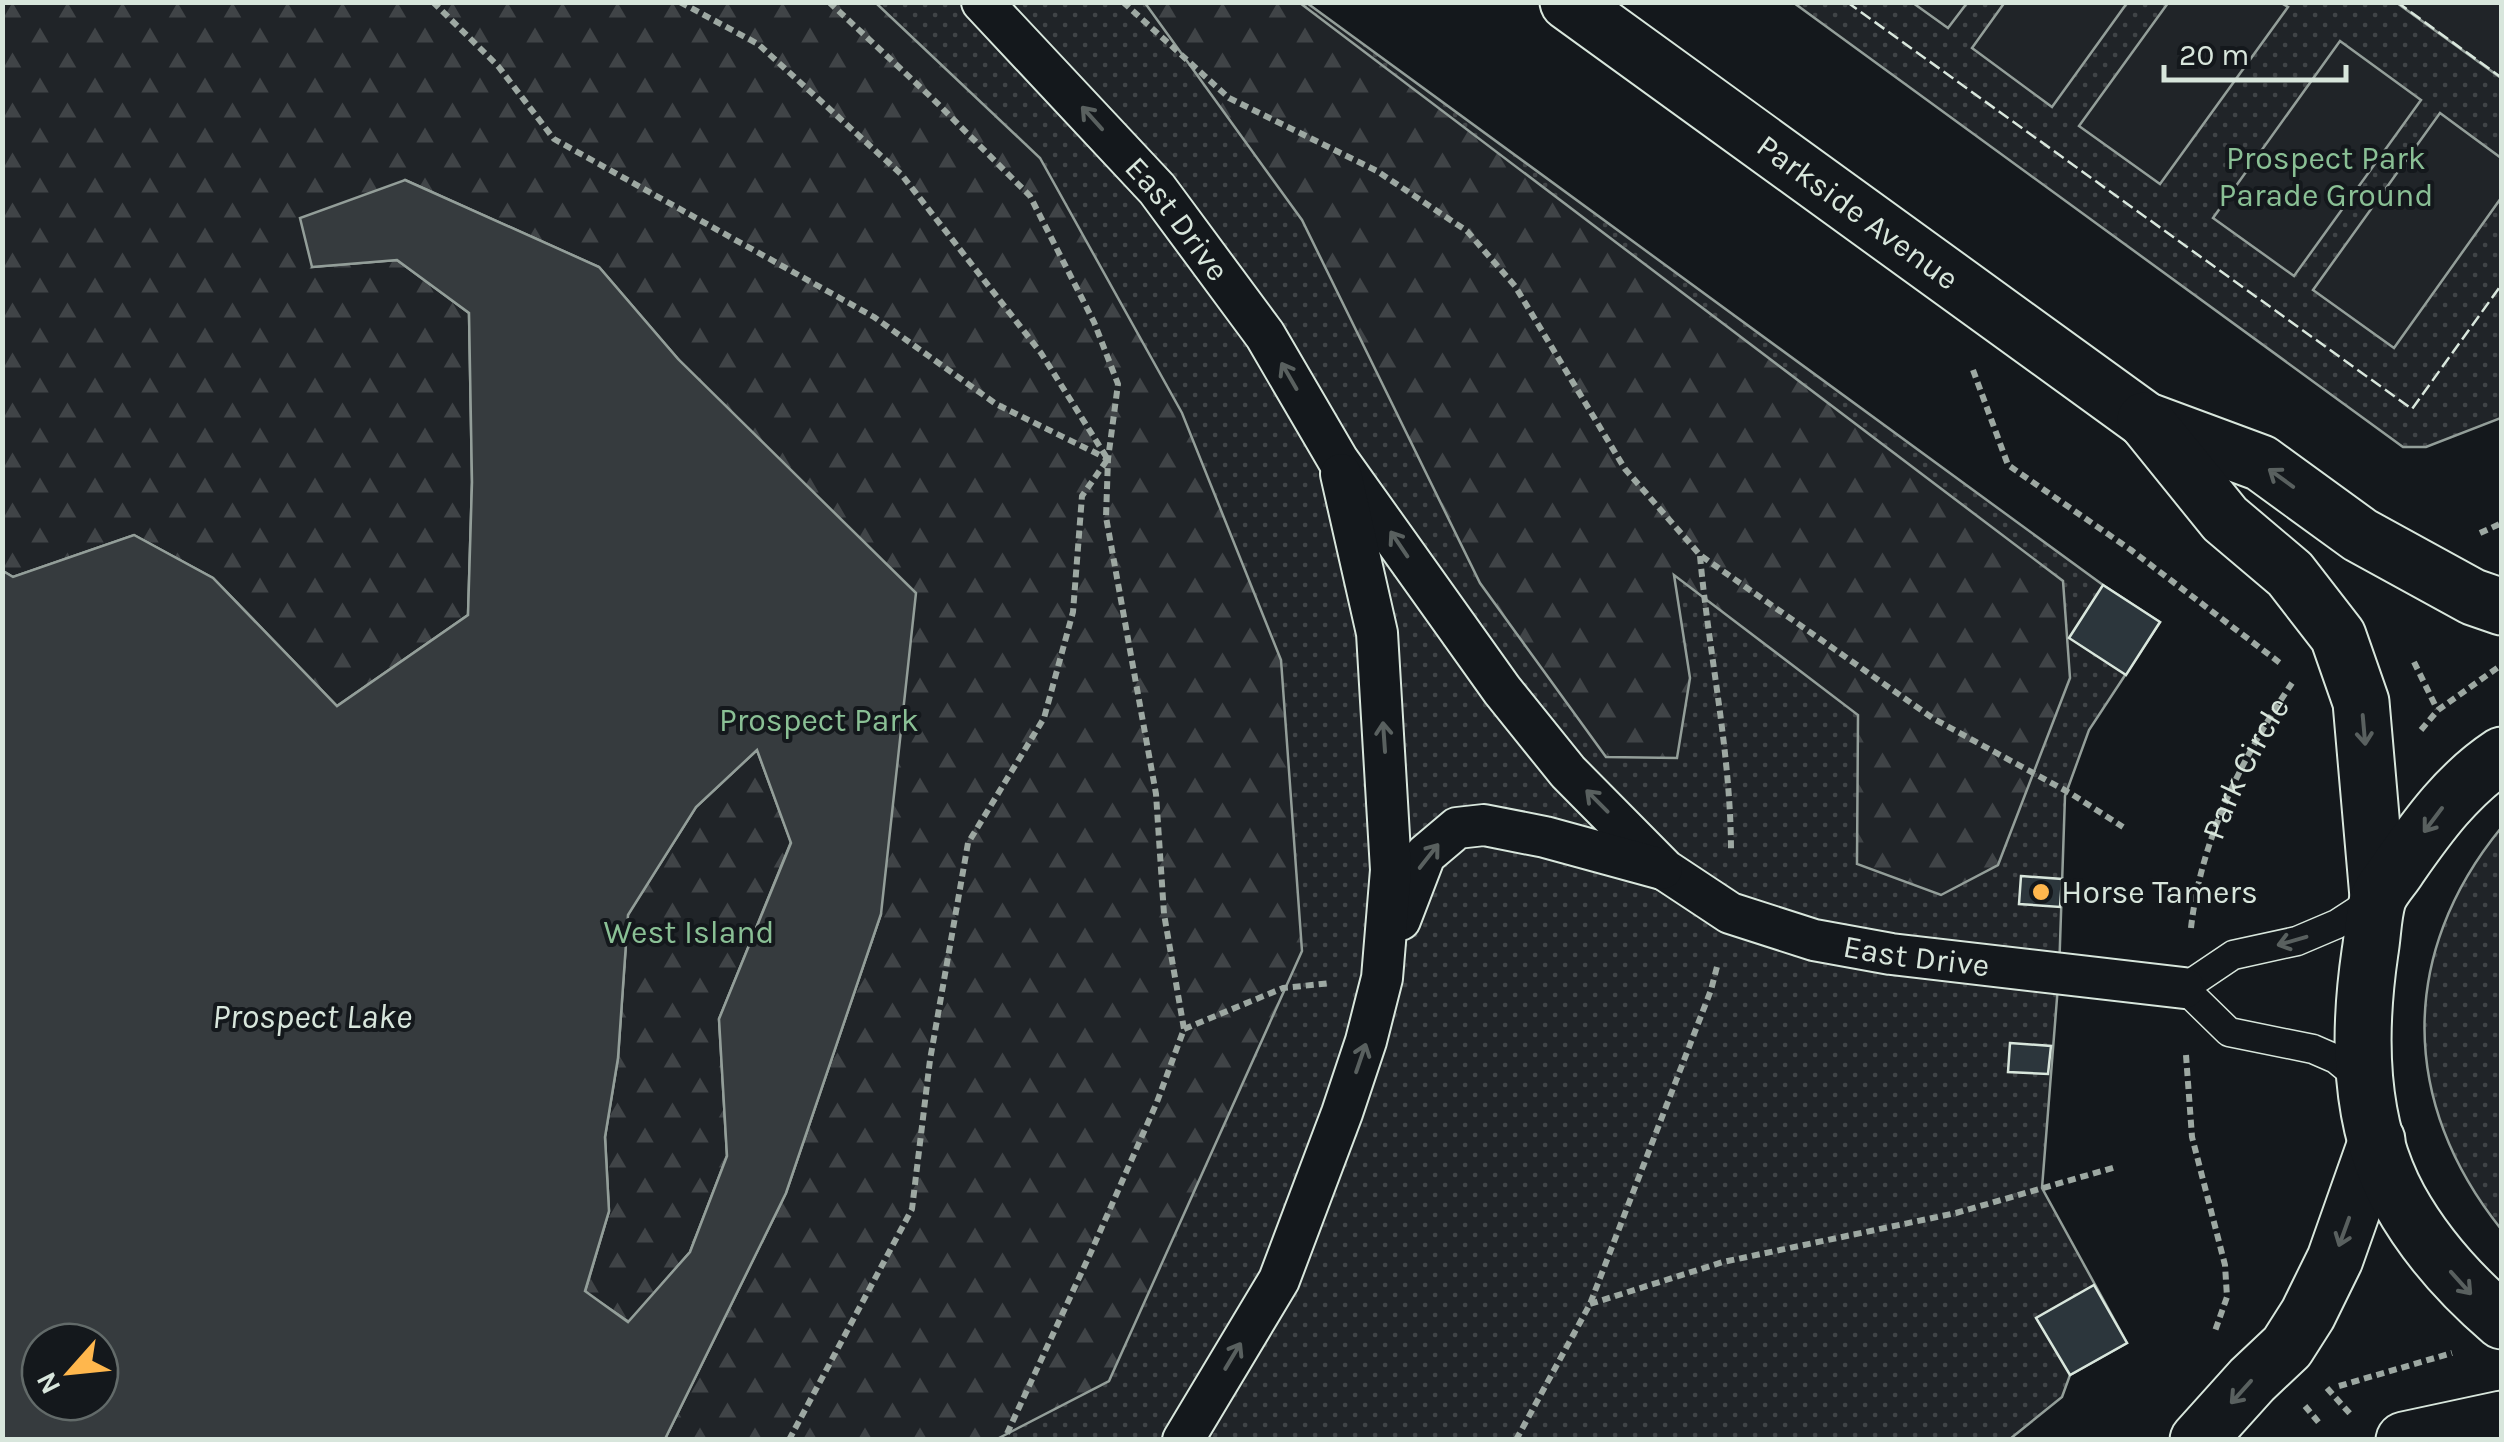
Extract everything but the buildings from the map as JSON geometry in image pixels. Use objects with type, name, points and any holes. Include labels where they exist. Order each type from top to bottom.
[{"type":"main road","name":"Parkside Avenue","points":[[1568,2],[2146,420],[2226,519],[2290,574],[2338,636],[2362,702],[2378,897]]},
{"type":"main road","name":"Parkside Avenue","points":[[2146,420],[2261,463],[2360,535],[2473,597],[2502,607]]},
{"type":"main road","points":[[2502,754],[2479,769],[2438,812],[2378,897],[2361,1020],[2364,1082],[2377,1140],[2398,1196],[2426,1242],[2462,1286],[2502,1321]]},
{"type":"main road","points":[[2198,1440],[2287,1347],[2308,1314],[2335,1259],[2377,1140]]},
{"type":"main road","points":[[2384,1427],[2502,1419]]},
{"type":"street","name":"East Drive","points":[[982,2],[1157,189],[1265,335],[1338,460],[1502,690],[1568,772],[1666,870],[1730,913],[1814,940],[1891,954],[2184,988]]},
{"type":"street","name":"East Drive","points":[[1338,460],[1377,634],[1391,870],[1382,978]]},
{"type":"street","name":"East Drive","points":[[1183,1440],[1279,1280],[1318,1183],[1366,1041],[1411,885],[1425,855],[1457,828],[1484,825],[1666,870]]},
{"type":"lane","points":[[2364,1082],[2336,1059],[2312,1050],[2230,1032],[2184,988],[2233,955],[2297,941],[2337,924],[2378,897]]},
{"type":"path","points":[[433,2],[498,66],[554,139],[874,317],[996,404],[1108,459]]},
{"type":"path","points":[[680,2],[758,44],[901,174],[1042,352],[1108,459]]},
{"type":"path","points":[[830,2],[1030,196],[1094,322],[1118,384],[1108,459],[1106,518],[1156,794],[1164,914],[1184,1029],[1157,1102],[1004,1440]]},
{"type":"path","points":[[1123,2],[1230,98],[1377,171],[1468,231],[1515,286],[1625,469],[1700,554],[1934,718],[2124,827]]},
{"type":"path","points":[[790,1440],[912,1209],[930,1060],[968,843],[1044,718],[1074,612],[1082,496],[1108,459]]},
{"type":"path","points":[[2008,465],[2130,550],[2297,676]]},
{"type":"path","points":[[2419,569],[2450,548],[2502,523]]},
{"type":"path","points":[[1516,1440],[1590,1304],[1711,990],[1730,913],[1731,836],[1725,756],[1700,554]]},
{"type":"path","name":"Park Circle","points":[[2226,1297],[2224,1265],[2192,1137],[2184,988],[2192,915],[2210,840],[2232,782],[2258,733],[2297,676],[2338,636]]},
{"type":"path","points":[[2413,659],[2438,710]]},
{"type":"path","points":[[2408,729],[2420,731],[2438,710],[2502,665]]},
{"type":"path","points":[[1184,1029],[1282,988],[1382,978]]},
{"type":"path","points":[[1590,1304],[1723,1262],[1956,1213],[2116,1167]]},
{"type":"path","points":[[2338,1386],[2459,1351],[2448,1342]]},
{"type":"path","points":[[2329,1375],[2358,1412],[2384,1427]]},
{"type":"green space","points":[[1967,2],[1948,28],[1913,3]]},
{"type":"green space","points":[[2005,2],[2127,3],[2052,107],[1972,48]]},
{"type":"green space","name":"Prospect Park","points":[[3,3],[1307,3],[2103,585],[2160,622],[2089,730],[2065,796],[2059,973],[2042,1188],[2127,1343],[2070,1375],[2062,1397],[2010,1439],[3,1440]]},
{"type":"green space","points":[[3,3],[876,3],[1040,158],[1182,413],[1281,660],[1302,951],[1109,1381],[997,1439],[665,1439],[786,1193],[881,914],[678,359],[599,267],[405,180],[313,267],[397,260],[469,313],[472,482],[468,615],[337,706],[213,578],[134,535],[13,577],[3,571]]},
{"type":"green space","points":[[1145,3],[1300,3],[2063,581],[2070,678],[1998,865],[1941,895],[1857,864],[1858,715],[1674,575],[1690,678],[1677,758],[1606,757],[1480,583],[1302,220]]},
{"type":"green space","name":"Prospect Park Parade Ground","points":[[1794,3],[2501,3],[2501,418],[2426,447],[2403,447]]},
{"type":"green space","points":[[2168,3],[2281,3],[2288,7],[2160,184],[2079,126]]},
{"type":"green space","points":[[2397,3],[2501,3],[2501,78]]},
{"type":"green space","points":[[2340,41],[2421,100],[2294,276],[2213,218]]},
{"type":"green space","points":[[2440,113],[2501,158],[2501,198],[2394,348],[2313,290]]},
{"type":"green space","name":"West Island","points":[[757,750],[791,842],[719,1019],[727,1156],[690,1252],[629,1322],[585,1292],[609,1211],[605,1137],[618,1058],[628,914],[696,807]]},
{"type":"green space","points":[[2501,828],[2501,1229],[2468,1181],[2444,1131],[2429,1080],[2424,1028],[2429,977],[2443,926],[2467,876]]},
{"type":"water","name":"Prospect Lake","points":[[405,180],[599,267],[678,359],[916,593],[881,914],[786,1193],[665,1439],[3,1439],[3,571],[13,577],[134,535],[213,578],[337,706],[468,615],[472,482],[469,313],[397,260],[312,267],[300,218]],"holes":[[[757,750],[791,843],[719,1019],[727,1156],[690,1252],[628,1322],[585,1291],[609,1211],[605,1137],[618,1058],[628,915],[696,807]]]},
{"type":"fence","points":[[1847,2],[2412,409],[2502,284]]},
{"type":"fence","points":[[2397,2],[2502,78]]},
{"type":"place","name":"Horse Tamers","points":[[2041,892]]}]
